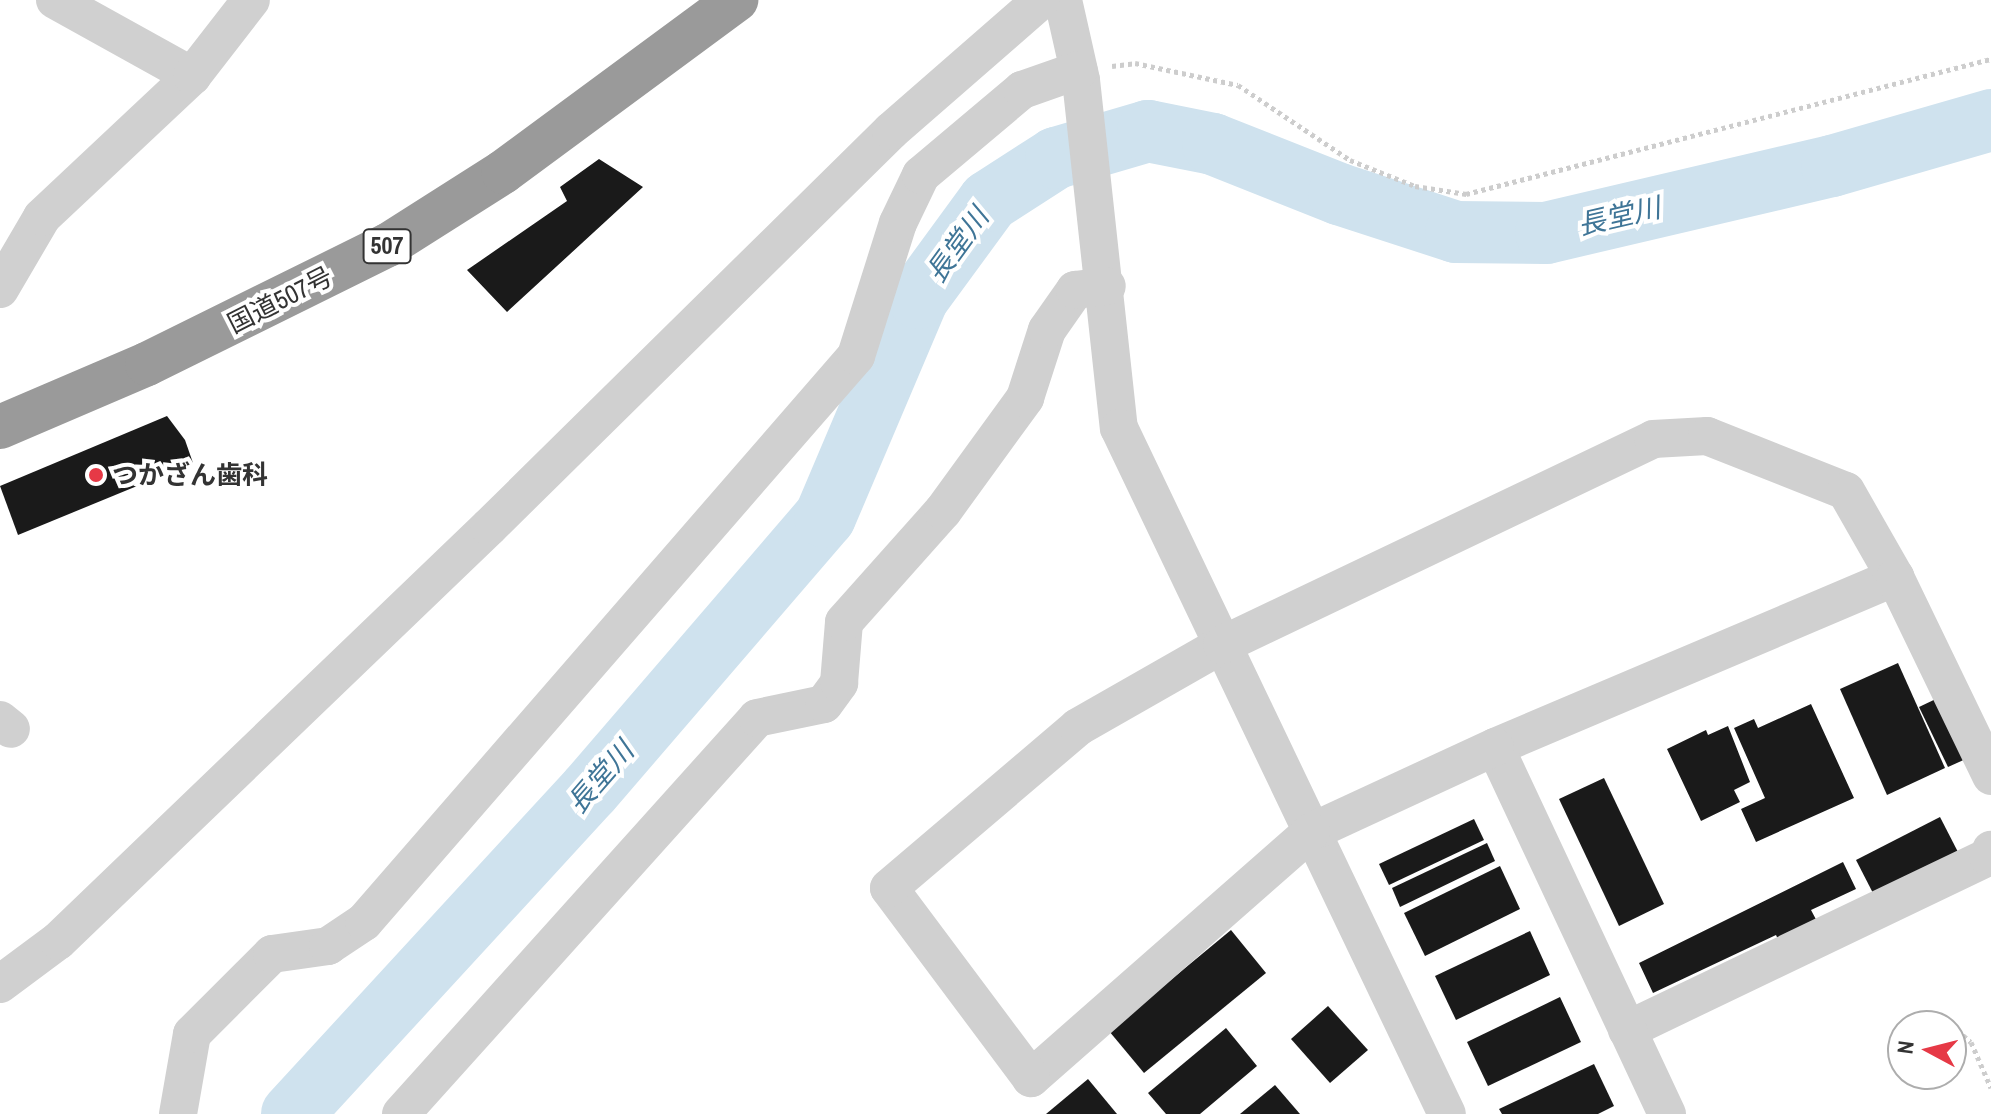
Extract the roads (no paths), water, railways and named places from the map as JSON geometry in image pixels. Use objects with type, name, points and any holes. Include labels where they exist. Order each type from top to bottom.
[{"type":"highway","name":"国道507号","points":[[0,427],[147,364],[388,245],[503,172],[736,0]]},
{"type":"street","points":[[55,0],[192,76]]},
{"type":"street","points":[[0,289],[42,217],[192,76],[251,0]]},
{"type":"street","points":[[0,984],[58,941],[891,131],[1041,0]]},
{"type":"street","points":[[1063,0],[1080,75],[1106,278],[1119,428],[1447,1114]]},
{"type":"street","points":[[178,1114],[192,1034],[272,954],[328,946],[364,922],[856,356],[898,223],[921,175],[1022,90],[1080,75]]},
{"type":"street","points":[[401,1114],[757,718],[824,704],[839,683],[844,622],[943,511],[1025,398],[1047,330],[1075,290],[1106,278]]},
{"type":"street","points":[[1895,577],[1495,747],[1311,832],[1031,1078],[889,888],[1078,727],[1222,645],[1653,439],[1707,436],[1846,491],[1895,577],[1991,776]]},
{"type":"street","points":[[1495,747],[1667,1114]]},
{"type":"street","points":[[1627,1030],[1988,857],[1991,850]]},
{"type":"waterway","name":"長堂川","points":[[292,1114],[590,790],[825,517],[918,298],[989,201],[1056,158],[1148,131],[1213,144],[1339,194],[1456,232],[1546,233],[1832,166],[1991,120]]},
{"type":"place","name":"つかざん歯科","points":[[96,475]]}]
